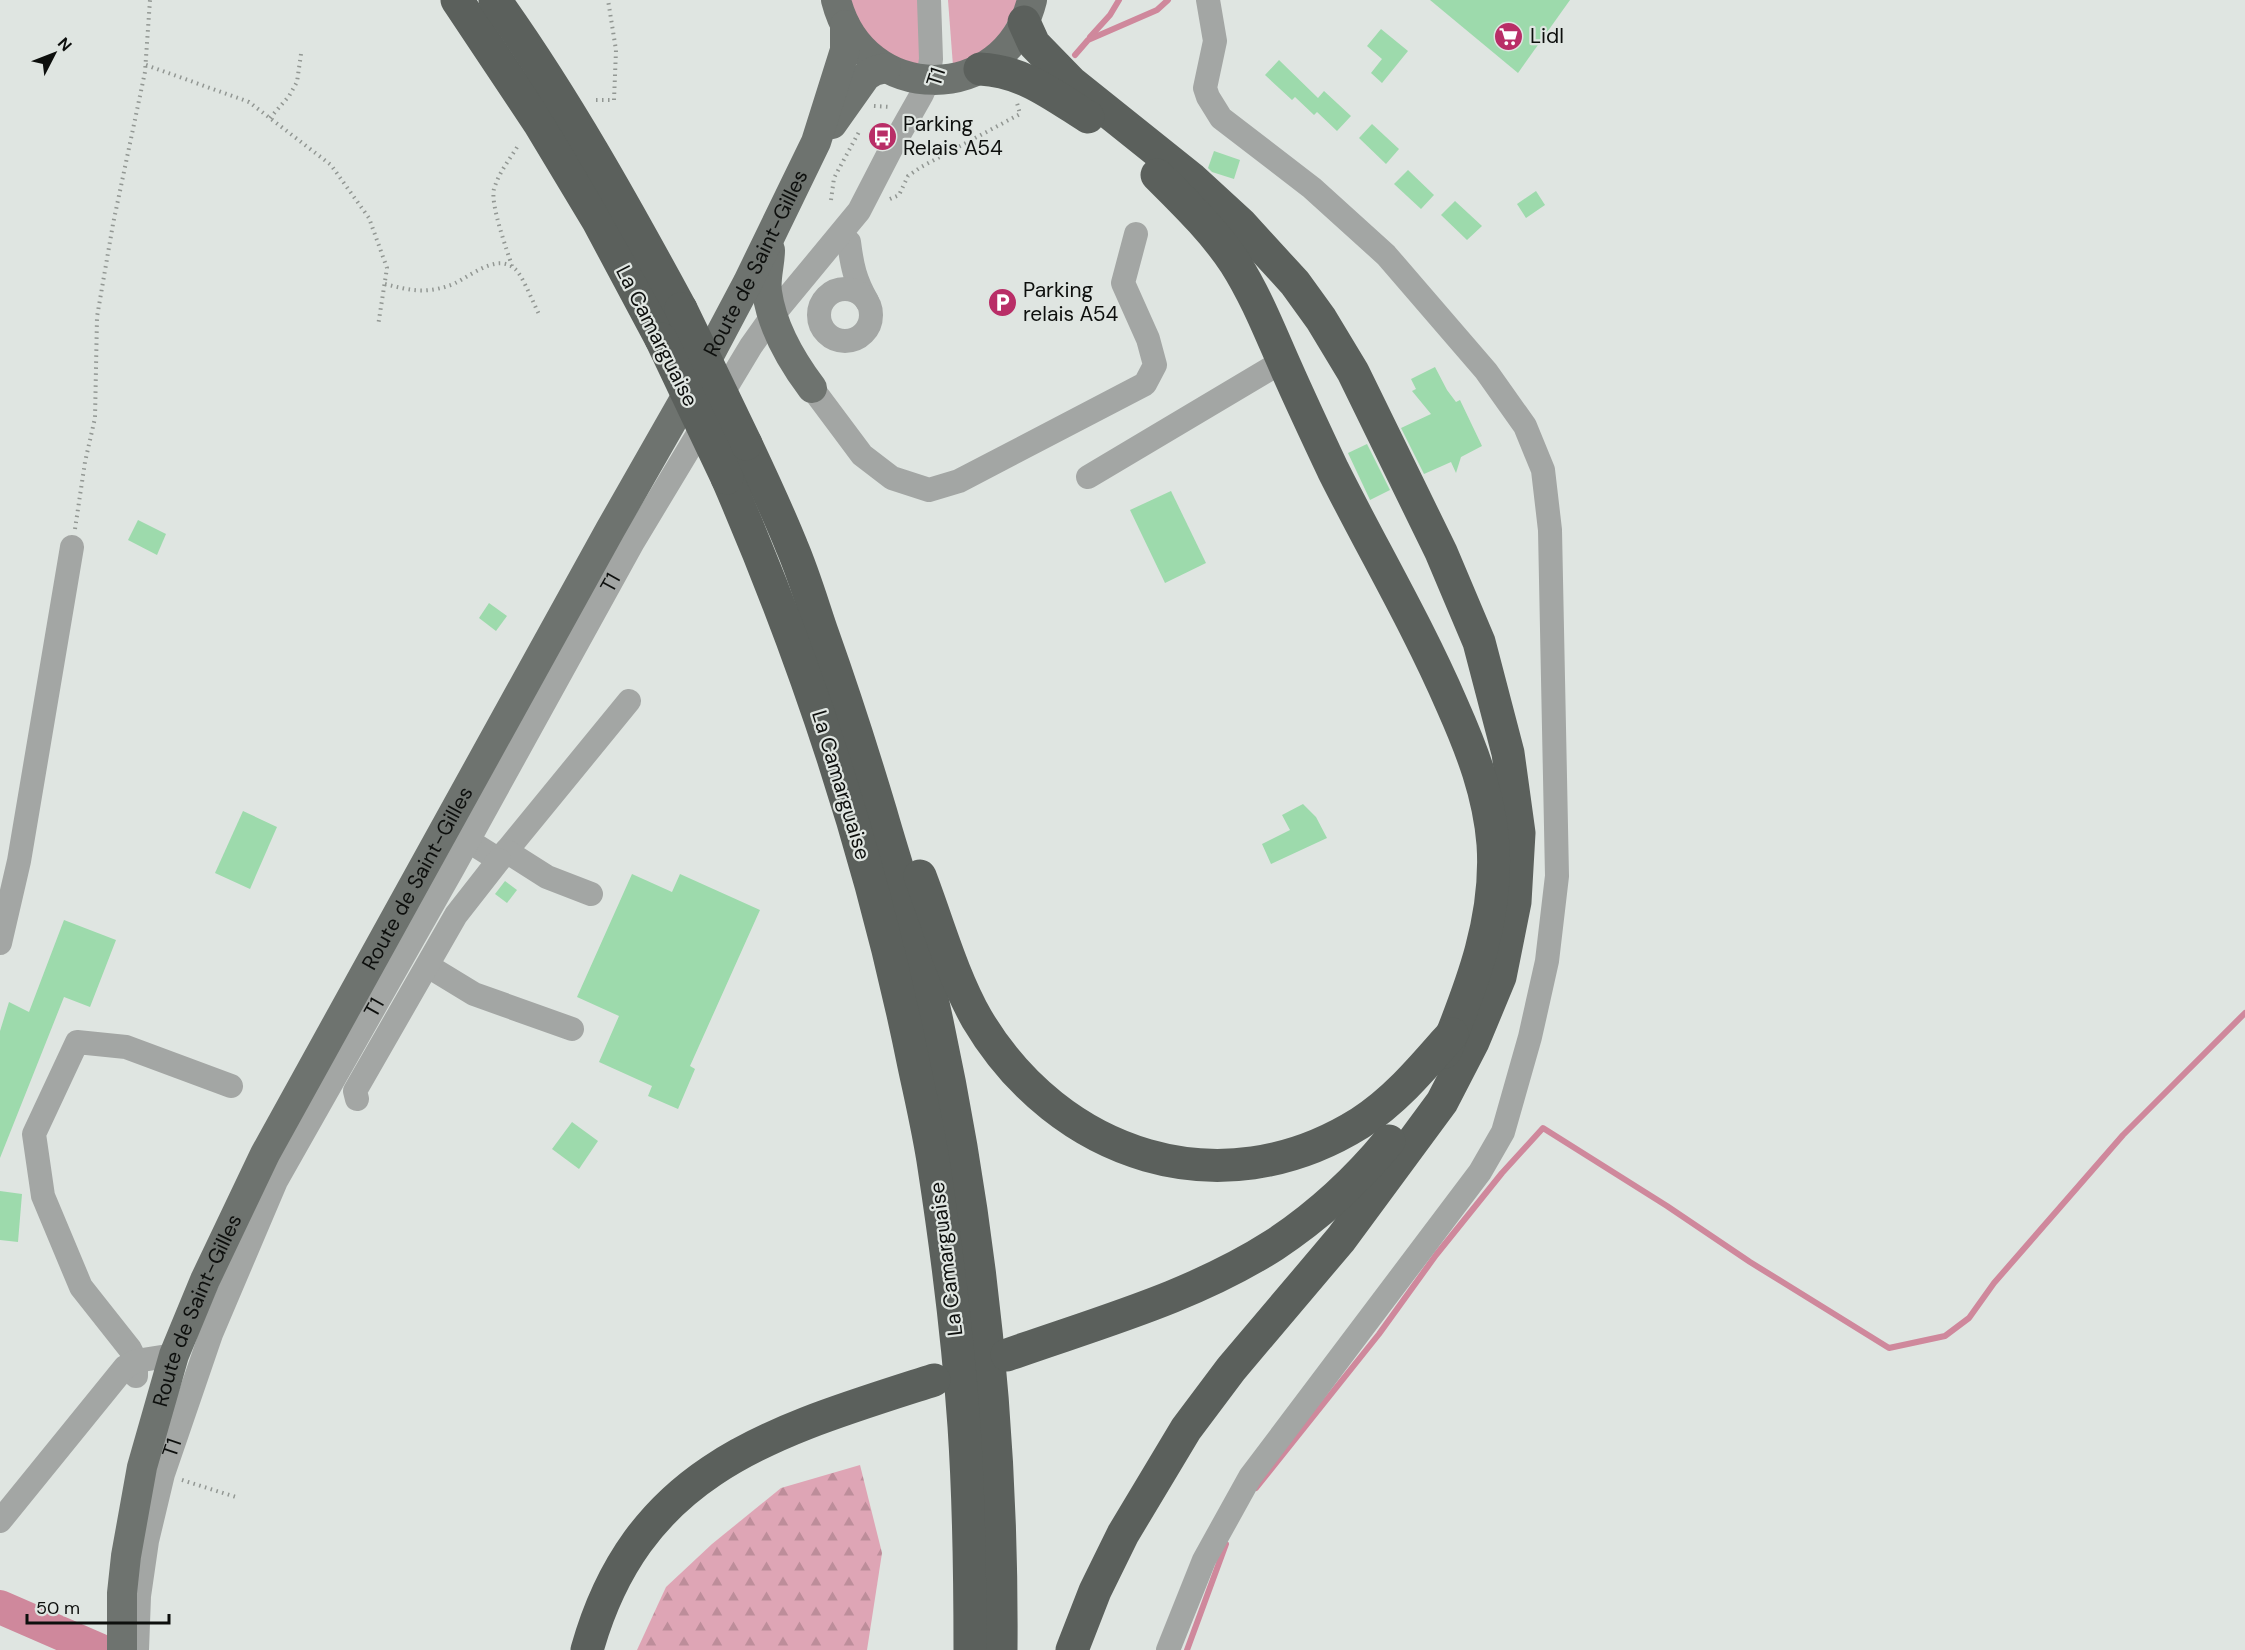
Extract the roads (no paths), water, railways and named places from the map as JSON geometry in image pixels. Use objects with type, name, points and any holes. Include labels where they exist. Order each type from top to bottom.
[{"type":"highway","name":"La Camarguaise","points":[[457,0],[540,123],[598,221],[661,339],[727,478],[763,561],[804,668],[840,775],[875,896],[903,1008],[934,1164],[964,1424],[970,1650]]},
{"type":"highway","name":"La Camarguaise","points":[[495,0],[620,197],[681,309],[793,548],[860,742],[920,947],[943,1046],[962,1150],[977,1253],[990,1369],[998,1479],[1001,1650]]},
{"type":"highway","points":[[1028,11],[1034,44],[1072,83],[1192,179],[1241,224],[1315,310],[1353,372],[1441,552],[1479,642],[1508,753],[1519,833],[1515,903],[1500,977],[1473,1042],[1442,1102],[1341,1239],[1231,1369],[1186,1430],[1123,1534],[1095,1591],[1072,1650]]},
{"type":"highway","points":[[980,69],[1000,70],[1015,75],[1098,122],[1156,173],[1210,229],[1234,261],[1252,291],[1333,468],[1435,666],[1473,753],[1487,798],[1493,873],[1490,910],[1481,953],[1468,995],[1439,1065],[1420,1101],[1398,1131],[1346,1188],[1302,1225],[1263,1251],[1197,1286],[1008,1362],[1150,1319],[1238,1282],[1305,1241],[1362,1194],[1401,1156]]},
{"type":"highway","points":[[793,548],[860,700],[963,992],[978,1020],[1013,1069],[1031,1088],[1066,1117],[1088,1132],[1109,1142],[1151,1157],[1202,1164],[1230,1165],[1259,1161],[1315,1146],[1362,1122],[1404,1087],[1452,1034]]},
{"type":"highway","points":[[587,1650],[606,1592],[634,1543],[667,1506],[690,1486],[729,1459],[769,1438],[852,1406],[934,1387],[787,1446],[759,1459],[712,1489],[666,1529],[632,1574],[603,1650]]},
{"type":"highway","points":[[950,1650],[951,1460],[964,1424]]},
{"type":"main road","points":[[841,13],[862,50],[886,68],[911,78],[933,80],[957,78],[980,69],[1006,50],[1028,11]]},
{"type":"main road","name":"Route de Saint-Gilles","points":[[130,1642],[122,1593],[126,1556],[142,1467],[174,1355],[205,1280],[265,1154],[457,834],[610,530],[703,367],[770,236],[816,142],[845,50],[841,13]]},
{"type":"main road","name":"Route de Saint-Gilles","points":[[816,142],[866,76],[886,68]]},
{"type":"main road","points":[[770,236],[767,290],[773,315],[795,366],[812,388]]},
{"type":"street","name":"T1","points":[[130,1642],[147,1541],[163,1474],[211,1334],[276,1181],[457,834],[751,346],[773,315],[859,211],[892,147],[922,94],[933,80],[930,0]]},
{"type":"street","name":"T1","points":[[773,315],[808,296],[849,242],[942,59],[940,0]]},
{"type":"street","points":[[1168,1650],[1204,1560],[1250,1478],[1480,1172],[1503,1132],[1530,1037],[1544,972],[1557,876],[1550,530],[1544,470],[1525,426],[1486,371],[1386,255],[1312,188],[1221,118],[1205,88],[1215,41],[1208,0]]},
{"type":"street","points":[[849,242],[851,264],[867,301],[871,318],[864,334],[848,341],[839,341],[824,332],[811,328],[805,322],[802,313],[808,296],[859,211]]},
{"type":"street","points":[[812,388],[862,455],[892,478],[929,490],[959,481],[1145,384],[1155,364],[1148,339],[1124,283],[1136,234]]},
{"type":"street","points":[[824,332],[818,316],[823,300],[829,294],[845,289],[853,290],[867,301]]},
{"type":"street","points":[[1088,477],[1283,361]]},
{"type":"street","points":[[0,943],[19,861],[72,547]]},
{"type":"street","points":[[357,1099],[355,1091],[456,915],[629,701]]},
{"type":"street","points":[[457,834],[547,877],[591,894]]},
{"type":"street","points":[[428,966],[474,994],[572,1029]]},
{"type":"street","points":[[130,1372],[130,1349],[81,1287],[43,1196],[34,1134],[77,1042],[126,1047],[231,1086]]},
{"type":"street","points":[[0,1521],[130,1372],[174,1355]]},
{"type":"street","points":[[130,1372],[163,1389]]},
{"type":"waterway","points":[[1090,37],[1110,15],[1119,0]]},
{"type":"waterway","points":[[1075,55],[1088,40],[1157,10],[1168,0]]},
{"type":"waterway","points":[[1256,1488],[1379,1334],[1436,1255],[1502,1173],[1543,1128],[1667,1206],[1750,1262],[1889,1348],[1945,1336],[1969,1318],[1994,1283],[2123,1135],[2245,1013]]},
{"type":"waterway","points":[[1187,1650],[1226,1544]]},
{"type":"waterway","points":[[0,1607],[99,1650]]},
{"type":"place","name":"Lidl","points":[[1509,36]]},
{"type":"place","name":"Parking Relais A54","points":[[882,136]]},
{"type":"place","name":"Parking relais A54","points":[[1002,302]]}]
